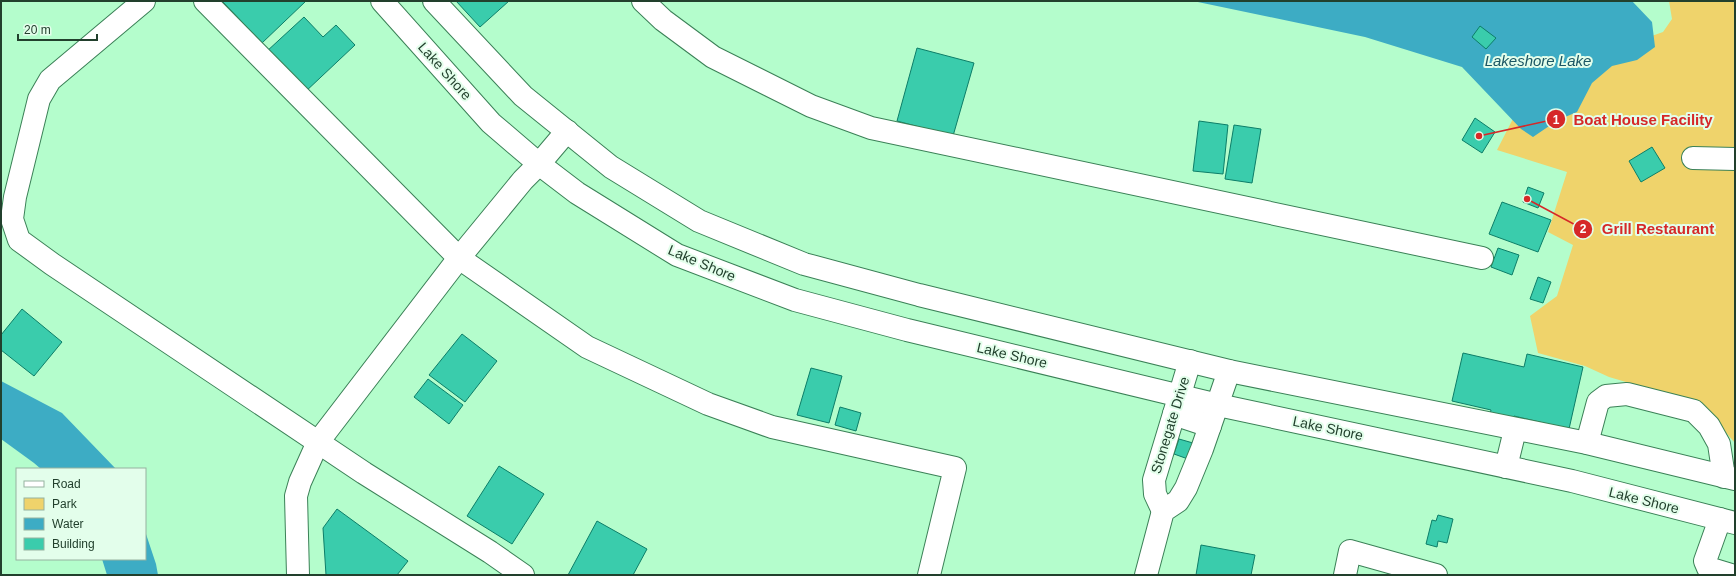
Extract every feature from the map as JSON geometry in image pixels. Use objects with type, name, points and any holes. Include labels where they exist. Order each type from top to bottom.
[{"type":"street","points":[[144,1],[50,80],[39,99],[15,197],[12,219],[19,240],[52,264],[318,442],[523,575]]},
{"type":"street","points":[[204,1],[459,258],[587,347],[708,404],[772,427],[955,468],[929,575]]},
{"type":"street","name":"Lake Shore","points":[[382,1],[491,123],[539,164],[577,193],[677,255],[796,300],[1177,405],[1218,405],[1572,481],[1728,521]]},
{"type":"street","points":[[434,1],[523,96],[611,167],[699,221],[804,264],[919,295],[1229,371],[1515,430],[1587,443],[1730,478]]},
{"type":"street","points":[[643,1],[663,20],[713,57],[811,106],[871,128],[1482,258]]},
{"type":"street","points":[[298,575],[296,496],[300,482],[318,442],[459,258],[522,180],[539,164],[566,131]]},
{"type":"street","points":[[1693,158],[1735,159]]},
{"type":"street","name":"Stonegate Drive","points":[[1163,512],[1155,494],[1154,480],[1190,361]]},
{"type":"street","points":[[1146,575],[1163,512],[1178,501],[1186,488],[1218,405],[1229,371]]},
{"type":"street","points":[[1587,443],[1598,402],[1606,396],[1627,394],[1694,411],[1709,426],[1719,444],[1730,478]]},
{"type":"street","points":[[1177,405],[1210,426]]},
{"type":"street","points":[[1506,467],[1515,430]]},
{"type":"street","points":[[1728,521],[1705,561],[1708,568],[1731,575]]},
{"type":"street","points":[[1345,575],[1350,551],[1436,575]]},
{"type":"green space","points":[[1669,1],[1735,1],[1735,443],[1701,404],[1609,377],[1585,366],[1538,353],[1530,316],[1557,296],[1573,245],[1548,232],[1567,172],[1497,150],[1518,109],[1629,44],[1663,32],[1672,19]]},
{"type":"water","name":"Lakeshore Lake","points":[[1193,1],[1632,1],[1652,22],[1655,47],[1637,60],[1612,66],[1592,83],[1577,112],[1558,120],[1533,137],[1521,129],[1462,67],[1365,37]]},
{"type":"water","points":[[1,381],[62,413],[115,468],[40,468],[1,439]]},
{"type":"water","points":[[146,534],[158,575],[107,575],[102,560],[146,560]]},
{"type":"building","points":[[306,1],[262,43],[223,2]]},
{"type":"building","points":[[456,1],[509,1],[480,27]]},
{"type":"building","points":[[304,17],[323,37],[336,25],[355,45],[304,93],[266,52]]},
{"type":"building","points":[[1480,26],[1496,38],[1486,49],[1472,37]]},
{"type":"building","points":[[917,48],[974,63],[953,136],[897,121]]},
{"type":"building","points":[[1475,118],[1495,132],[1482,153],[1462,140]]},
{"type":"building","points":[[1199,121],[1228,125],[1223,174],[1193,171]]},
{"type":"building","points":[[1234,125],[1261,129],[1252,183],[1225,179]]},
{"type":"building","points":[[1652,147],[1665,168],[1641,182],[1629,161]]},
{"type":"building","points":[[1528,187],[1544,193],[1538,208],[1523,202]]},
{"type":"building","points":[[1502,202],[1551,220],[1538,252],[1489,234]]},
{"type":"building","points":[[1498,248],[1519,255],[1512,275],[1491,267]]},
{"type":"building","points":[[1538,277],[1551,282],[1543,303],[1530,299]]},
{"type":"building","points":[[22,309],[62,342],[34,376],[1,350],[1,335]]},
{"type":"building","points":[[462,334],[497,361],[465,402],[429,375]]},
{"type":"building","points":[[1463,353],[1524,367],[1527,354],[1583,367],[1569,429],[1514,416],[1512,424],[1489,418],[1491,410],[1452,401]]},
{"type":"building","points":[[811,368],[842,376],[829,423],[797,415]]},
{"type":"building","points":[[428,379],[463,405],[449,424],[414,397]]},
{"type":"building","points":[[840,407],[861,413],[856,431],[835,425]]},
{"type":"building","points":[[1179,439],[1193,443],[1188,459],[1174,454]]},
{"type":"building","points":[[499,466],[544,494],[512,544],[467,516]]},
{"type":"building","points":[[337,509],[408,561],[397,575],[326,575],[323,528]]},
{"type":"building","points":[[1438,515],[1453,519],[1447,543],[1438,541],[1437,547],[1426,544],[1432,520],[1436,521]]},
{"type":"building","points":[[597,521],[647,549],[633,575],[568,575]]},
{"type":"building","points":[[1201,545],[1255,555],[1251,575],[1196,575]]},
{"type":"place","name":"Boat House Facility","points":[[1479,136]]},
{"type":"place","name":"Grill Restaurant","points":[[1527,199]]}]
